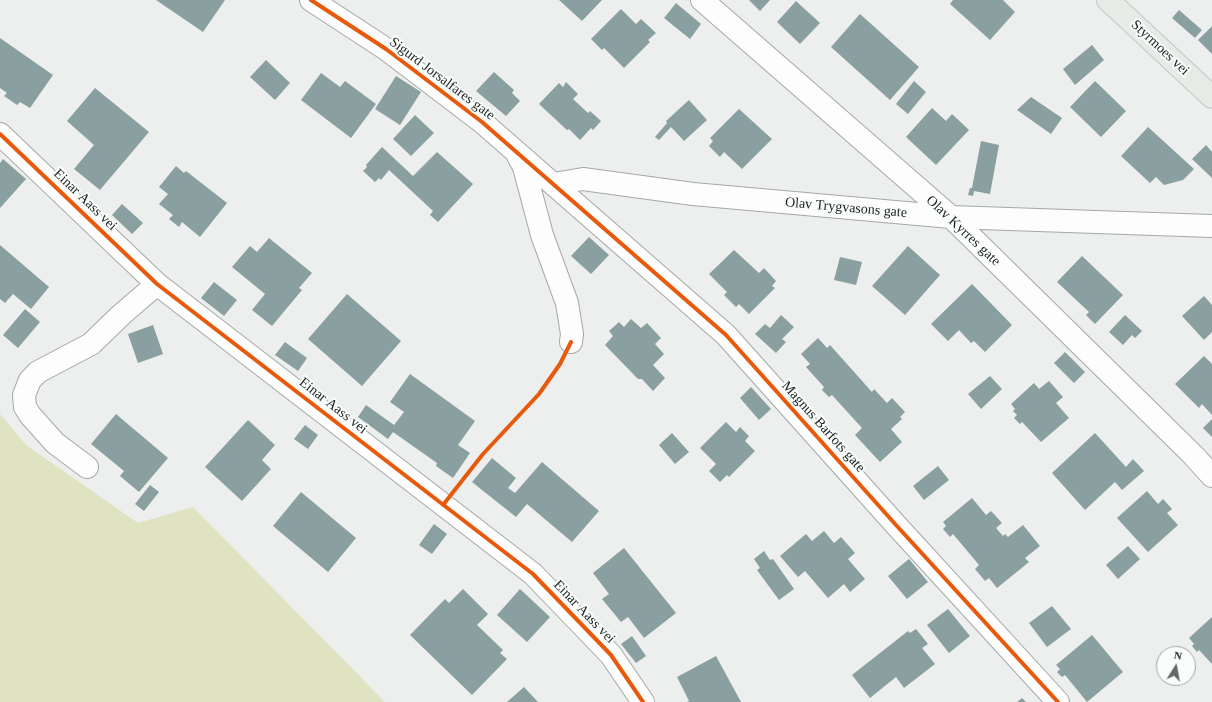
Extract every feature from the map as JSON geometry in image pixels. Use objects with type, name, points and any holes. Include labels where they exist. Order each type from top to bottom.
[{"type":"main road","name":"Styrmoes vei","points":[[1108,0],[1212,97]]},
{"type":"street","name":"Sigurd Jorsalfares gate","points":[[311,0],[386,49],[482,122],[554,184]]},
{"type":"street","name":"Olav Kyrres gate","points":[[702,0],[951,217],[1193,455],[1212,476]]},
{"type":"street","name":"Einar Aass vei","points":[[0,134],[157,284],[533,574],[611,655],[643,702]]},
{"type":"street","points":[[516,152],[524,167],[542,235],[567,303],[572,334],[571,342]]},
{"type":"street","name":"Olav Trygvasons gate","points":[[554,184],[583,179],[693,194],[951,217],[1212,226]]},
{"type":"street","name":"Magnus Barfots gate","points":[[554,184],[726,335],[896,525],[1058,702]]},
{"type":"street","points":[[87,467],[55,443],[30,415],[25,407],[24,395],[30,380],[38,372],[91,344],[121,315],[157,284]]},
{"type":"green space","points":[[0,414],[26,445],[138,523],[193,507],[385,702],[0,702]]},
{"type":"building","points":[[156,0],[225,0],[203,32]]},
{"type":"building","points":[[559,0],[602,0],[582,21]]},
{"type":"building","points":[[749,0],[770,0],[760,11]]},
{"type":"building","points":[[953,0],[1003,0],[1015,12],[990,40],[950,4]]},
{"type":"building","points":[[796,1],[820,23],[800,44],[777,22]]},
{"type":"building","points":[[676,3],[701,24],[690,39],[664,18]]},
{"type":"building","points":[[621,9],[636,24],[641,19],[656,33],[648,40],[650,42],[624,68],[604,48],[602,50],[591,39]]},
{"type":"building","points":[[1179,10],[1202,30],[1195,38],[1172,18]]},
{"type":"building","points":[[860,14],[919,67],[890,100],[831,47]]},
{"type":"building","points":[[1212,26],[1212,54],[1198,40]]},
{"type":"building","points":[[0,38],[53,75],[30,108],[20,102],[17,105],[4,96],[7,93],[0,88]]},
{"type":"building","points":[[1092,45],[1104,60],[1075,85],[1063,69]]},
{"type":"building","points":[[266,60],[290,83],[275,100],[250,77]]},
{"type":"building","points":[[494,72],[514,90],[512,93],[520,101],[506,116],[476,91]]},
{"type":"building","points":[[321,73],[340,87],[345,81],[376,104],[351,138],[301,100]]},
{"type":"building","points":[[396,76],[421,92],[400,125],[375,109]]},
{"type":"building","points":[[914,81],[926,92],[908,114],[896,104]]},
{"type":"building","points":[[1095,81],[1126,111],[1101,137],[1070,107]]},
{"type":"building","points":[[566,82],[578,94],[573,99],[588,113],[590,111],[601,121],[593,130],[591,128],[580,140],[539,104],[559,83],[563,87]]},
{"type":"building","points":[[95,88],[149,132],[100,190],[74,169],[94,145],[67,121]]},
{"type":"building","points":[[1031,97],[1062,118],[1051,134],[1017,110]]},
{"type":"building","points":[[689,100],[707,120],[684,141],[671,127],[659,140],[655,137],[667,123],[666,121]]},
{"type":"building","points":[[932,108],[946,121],[952,114],[969,130],[936,165],[906,137]]},
{"type":"building","points":[[739,109],[772,139],[742,169],[724,152],[720,157],[709,146],[713,141],[710,138]]},
{"type":"building","points":[[415,115],[434,133],[411,156],[393,139]]},
{"type":"building","points":[[1148,127],[1194,169],[1183,180],[1164,185],[1156,177],[1150,183],[1121,156]]},
{"type":"building","points":[[981,141],[999,145],[990,194],[974,191],[973,196],[968,195],[970,188],[972,188]]},
{"type":"building","points":[[1206,145],[1212,152],[1212,178],[1192,159]]},
{"type":"building","points":[[382,147],[413,176],[437,152],[473,184],[438,222],[430,215],[433,211],[389,170],[381,180],[379,178],[375,182],[363,171],[367,167],[366,165]]},
{"type":"building","points":[[3,159],[26,179],[0,208],[0,163]]},
{"type":"building","points":[[176,166],[184,173],[186,171],[227,203],[200,237],[182,222],[179,227],[169,219],[173,215],[159,204],[168,194],[159,187]]},
{"type":"building","points":[[122,204],[143,223],[132,234],[112,215]]},
{"type":"building","points":[[589,237],[609,255],[591,274],[571,256]]},
{"type":"building","points":[[269,238],[312,273],[299,288],[302,290],[272,326],[252,310],[265,294],[232,267],[250,246],[257,252]]},
{"type":"building","points":[[0,245],[49,287],[31,309],[13,294],[5,303],[0,299]]},
{"type":"building","points":[[908,246],[940,275],[905,315],[872,286]]},
{"type":"building","points":[[734,250],[759,273],[764,268],[776,281],[772,286],[775,288],[749,314],[739,304],[736,307],[724,295],[727,292],[709,274]]},
{"type":"building","points":[[1082,256],[1123,295],[1095,324],[1086,315],[1089,312],[1057,282]]},
{"type":"building","points":[[840,257],[862,262],[856,285],[834,280]]},
{"type":"building","points":[[214,282],[237,300],[224,316],[201,298]]},
{"type":"building","points":[[972,284],[1012,325],[985,352],[974,341],[971,343],[959,330],[948,341],[931,324]]},
{"type":"building","points":[[347,294],[401,341],[362,386],[308,339]]},
{"type":"building","points":[[1204,296],[1212,305],[1212,332],[1204,340],[1182,316]]},
{"type":"building","points":[[25,309],[40,322],[18,348],[3,335]]},
{"type":"building","points":[[781,315],[794,327],[782,339],[786,342],[776,353],[755,334],[765,324],[770,328]]},
{"type":"building","points":[[1125,315],[1142,331],[1135,338],[1132,335],[1123,345],[1109,332]]},
{"type":"building","points":[[631,319],[641,328],[647,323],[661,338],[655,344],[664,354],[653,365],[665,378],[653,391],[642,379],[638,379],[605,345],[613,336],[609,331],[619,322],[624,327]]},
{"type":"building","points":[[153,325],[163,354],[138,363],[128,334]]},
{"type":"building","points":[[818,338],[827,348],[830,345],[872,392],[874,389],[887,403],[892,398],[905,412],[900,417],[902,419],[891,429],[902,442],[880,462],[855,435],[862,428],[832,395],[829,397],[822,390],[824,387],[806,367],[810,364],[801,354]]},
{"type":"building","points":[[285,342],[307,358],[298,371],[275,355]]},
{"type":"building","points":[[1065,352],[1085,372],[1074,383],[1054,363]]},
{"type":"building","points":[[1204,356],[1212,364],[1212,415],[1202,404],[1199,408],[1175,384]]},
{"type":"building","points":[[410,374],[475,421],[458,445],[470,453],[453,478],[436,466],[437,463],[393,432],[388,439],[358,417],[366,405],[394,425],[404,412],[390,402]]},
{"type":"building","points":[[990,376],[1002,389],[981,409],[968,394]]},
{"type":"building","points":[[1049,381],[1063,397],[1056,403],[1069,418],[1041,442],[1022,422],[1020,424],[1014,418],[1017,415],[1013,411],[1015,409],[1011,404],[1034,383],[1039,389]]},
{"type":"building","points":[[751,387],[771,409],[759,420],[740,398]]},
{"type":"building","points":[[116,414],[168,458],[139,492],[120,476],[124,471],[91,444]]},
{"type":"building","points":[[1212,419],[1212,437],[1203,428]]},
{"type":"building","points":[[248,420],[275,445],[262,460],[271,469],[242,501],[205,467]]},
{"type":"building","points":[[726,422],[736,432],[740,427],[749,436],[745,441],[755,451],[729,477],[727,475],[720,482],[709,471],[716,464],[700,448]]},
{"type":"building","points":[[305,425],[318,435],[308,449],[294,439]]},
{"type":"building","points":[[672,433],[689,452],[675,464],[659,445]]},
{"type":"building","points":[[1095,433],[1126,467],[1133,459],[1144,471],[1122,490],[1115,482],[1085,510],[1052,473]]},
{"type":"building","points":[[492,458],[516,478],[508,488],[515,493],[542,462],[599,511],[572,542],[527,504],[516,517],[472,482]]},
{"type":"building","points":[[938,466],[949,480],[924,500],[913,486]]},
{"type":"building","points":[[150,485],[159,492],[144,511],[135,504]]},
{"type":"building","points":[[1147,491],[1158,504],[1163,499],[1172,509],[1167,513],[1178,525],[1148,552],[1117,518]]},
{"type":"building","points":[[301,492],[356,538],[328,572],[273,526]]},
{"type":"building","points":[[972,498],[986,515],[991,511],[1002,523],[996,528],[1003,536],[1005,534],[1008,537],[1023,525],[1040,546],[1025,558],[1029,562],[997,588],[989,578],[985,581],[975,569],[979,565],[953,534],[950,537],[943,529],[946,526],[943,522]]},
{"type":"building","points":[[434,524],[447,534],[432,554],[419,545]]},
{"type":"building","points":[[824,531],[834,543],[841,537],[855,553],[848,559],[865,579],[850,592],[844,584],[828,598],[805,571],[798,577],[780,556],[806,534],[812,541]]},
{"type":"building","points":[[1128,546],[1140,559],[1118,579],[1106,565]]},
{"type":"building","points":[[624,548],[676,613],[644,638],[628,617],[621,622],[602,599],[609,594],[593,573]]},
{"type":"building","points":[[764,551],[770,560],[773,559],[794,589],[779,600],[757,570],[760,568],[754,559]]},
{"type":"building","points":[[909,559],[928,582],[907,599],[888,576]]},
{"type":"building","points":[[463,589],[488,614],[477,625],[503,650],[500,653],[507,659],[472,695],[410,635],[445,599],[449,603]]},
{"type":"building","points":[[520,589],[550,617],[527,642],[497,615]]},
{"type":"building","points":[[1052,606],[1071,629],[1047,647],[1029,623]]},
{"type":"building","points":[[948,609],[970,636],[949,653],[927,625]]},
{"type":"building","points":[[1212,617],[1212,664],[1199,650],[1197,652],[1196,646],[1192,646],[1194,644],[1189,638]]},
{"type":"building","points":[[916,629],[928,644],[922,648],[935,664],[904,688],[896,677],[870,698],[852,675],[908,631],[910,633]]},
{"type":"building","points":[[1092,635],[1123,672],[1087,702],[1065,675],[1062,677],[1057,672],[1060,669],[1056,665]]},
{"type":"building","points":[[632,636],[646,656],[636,663],[621,644]]},
{"type":"building","points":[[716,656],[741,702],[687,702],[689,701],[677,677]]},
{"type":"building","points":[[524,687],[538,702],[507,702]]},
{"type":"building","points":[[1022,698],[1026,702],[1017,702]]},
{"type":"cycle path","points":[[311,0],[386,49],[482,122],[726,335],[896,525],[1058,702]]},
{"type":"cycle path","points":[[0,134],[157,284],[533,574],[611,655],[643,702]]},
{"type":"cycle path","points":[[443,505],[483,454],[539,394],[560,364],[571,342]]}]
